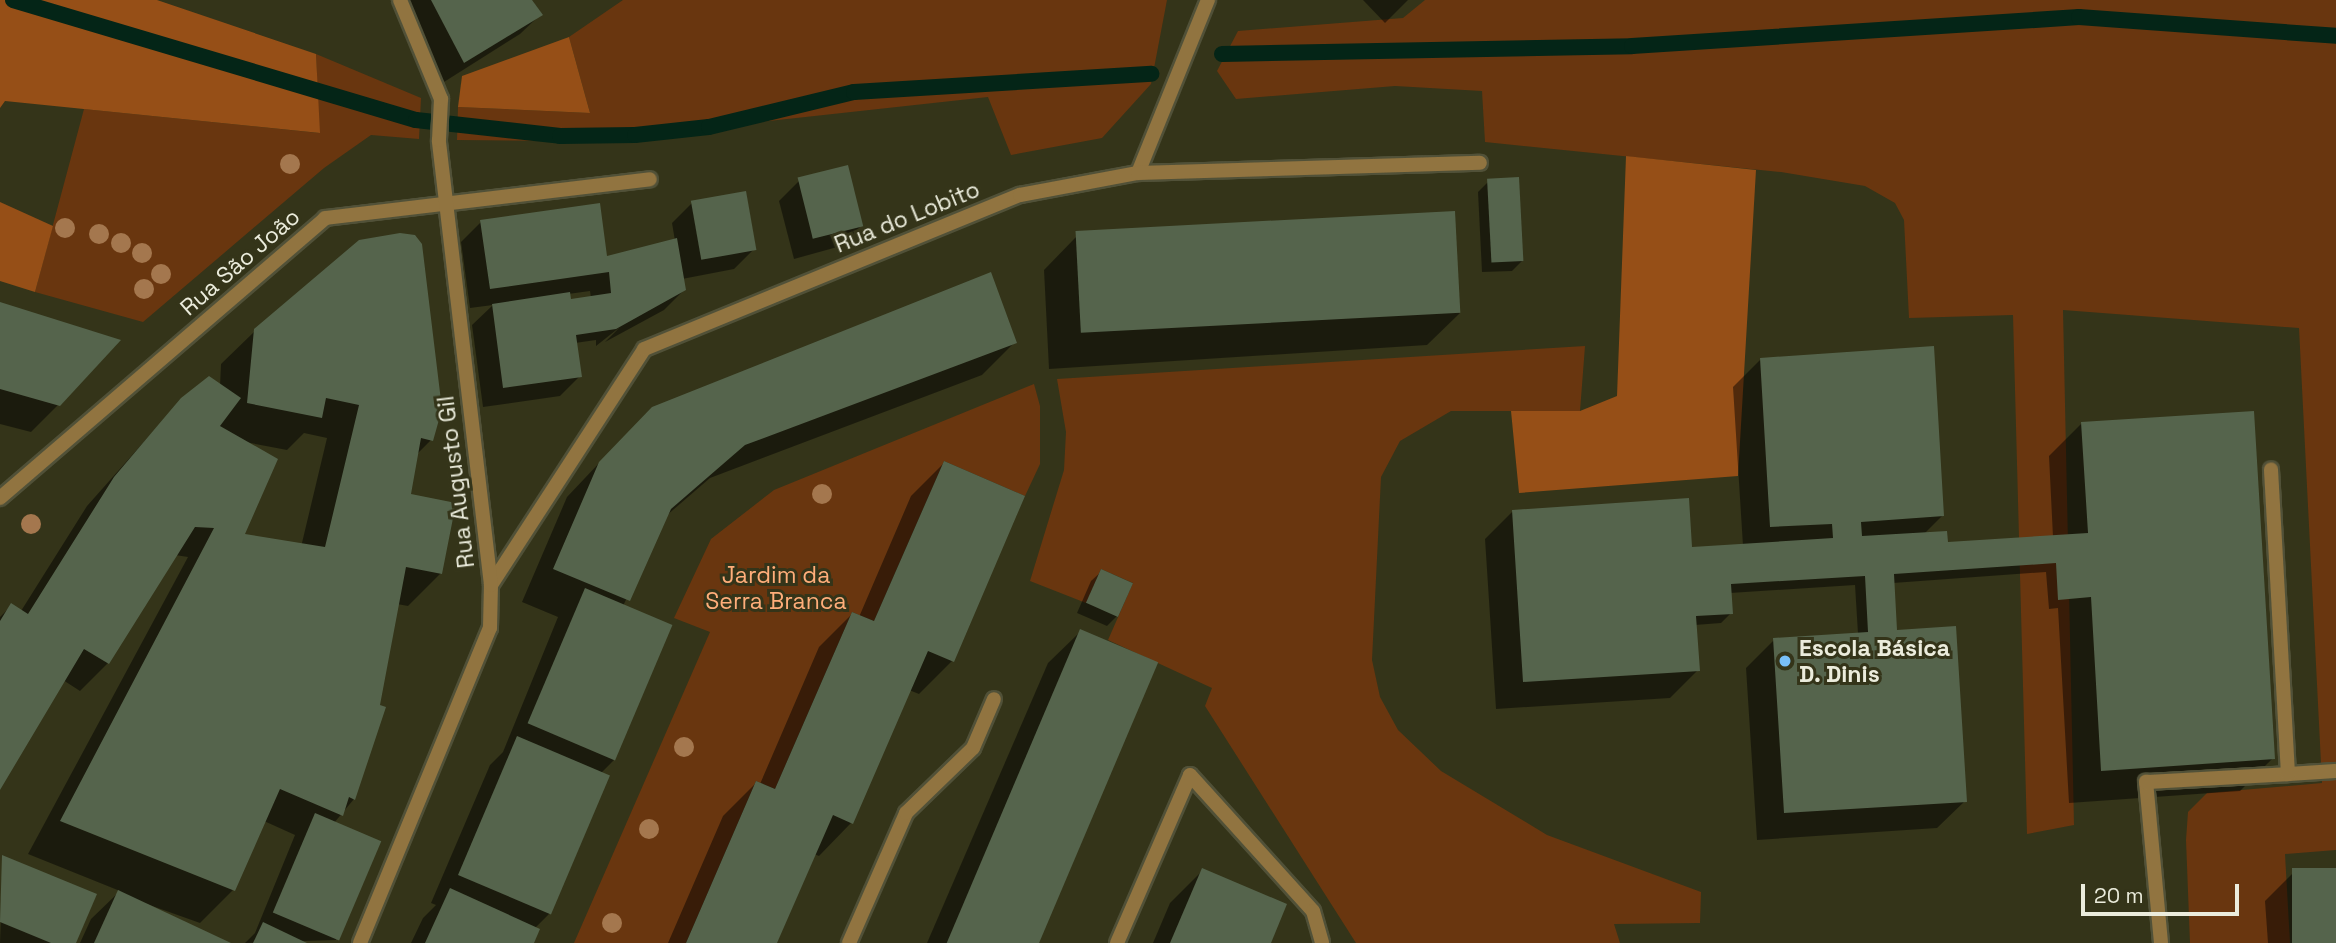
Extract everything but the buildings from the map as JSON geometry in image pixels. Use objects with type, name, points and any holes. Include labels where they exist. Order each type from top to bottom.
[{"type":"street","name":"Rua Augusto Gil","points":[[360,943],[490,628],[491,585],[439,140],[441,99],[400,0]]},
{"type":"street","points":[[1138,173],[1208,0]]},
{"type":"street","name":"Rua do Lobito","points":[[491,585],[644,349],[1020,195],[1138,173],[1480,163]]},
{"type":"street","name":"Rua São João","points":[[0,498],[325,218],[446,200],[650,179]]},
{"type":"street","points":[[2271,469],[2288,774]]},
{"type":"street","points":[[849,943],[906,813],[973,748],[994,699]]},
{"type":"street","points":[[2161,943],[2146,782],[2336,771]]},
{"type":"street","points":[[1117,943],[1190,775],[1313,911],[1322,943]]},
{"type":"green space","points":[[623,0],[1167,0],[1151,84],[1102,138],[1011,155],[988,97],[585,141],[457,140],[458,107],[590,113],[569,37]]},
{"type":"green space","points":[[1425,0],[2336,0],[2336,850],[2285,854],[2290,943],[2190,943],[2186,840],[2188,812],[2207,793],[2322,783],[2299,328],[2063,310],[2074,825],[2027,834],[2013,315],[1909,318],[1904,220],[1895,203],[1865,186],[1781,172],[1485,142],[1482,91],[1395,86],[1236,99],[1217,71],[1238,31],[1403,18]]},
{"type":"green space","points":[[316,54],[421,98],[419,139],[371,135],[324,168],[143,322],[35,292],[84,109],[319,133]]},
{"type":"green space","points":[[1585,346],[1580,411],[1451,411],[1400,441],[1381,477],[1372,660],[1380,697],[1398,730],[1441,771],[1547,835],[1701,892],[1700,923],[1614,924],[1620,943],[1356,943],[1205,706],[1212,688],[1108,640],[1133,583],[1101,569],[1086,603],[1030,581],[1064,470],[1066,432],[1057,379]]},
{"type":"green space","name":"Jardim da Serra Branca","points":[[1034,384],[1040,406],[1040,464],[1025,496],[944,461],[874,621],[852,612],[775,789],[756,781],[686,943],[574,943],[710,632],[674,618],[711,539],[774,490]]},
{"type":"shaded area","points":[[0,0],[157,0],[316,54],[320,133],[5,101],[0,108]]},
{"type":"shaded area","points":[[569,37],[590,113],[458,107],[462,76]]},
{"type":"shaded area","points":[[1626,156],[1756,170],[1738,476],[1519,493],[1511,411],[1580,411],[1617,396]]},
{"type":"shaded area","points":[[0,202],[53,226],[35,292],[0,281]]},
{"type":"waterway","points":[[13,0],[416,120],[560,136],[635,135],[709,127],[854,92],[1151,74]]},
{"type":"waterway","points":[[1222,54],[1632,46],[2079,17],[2336,36]]},
{"type":"place","name":"Escola Básica D. Dinis","points":[[1785,661]]}]
